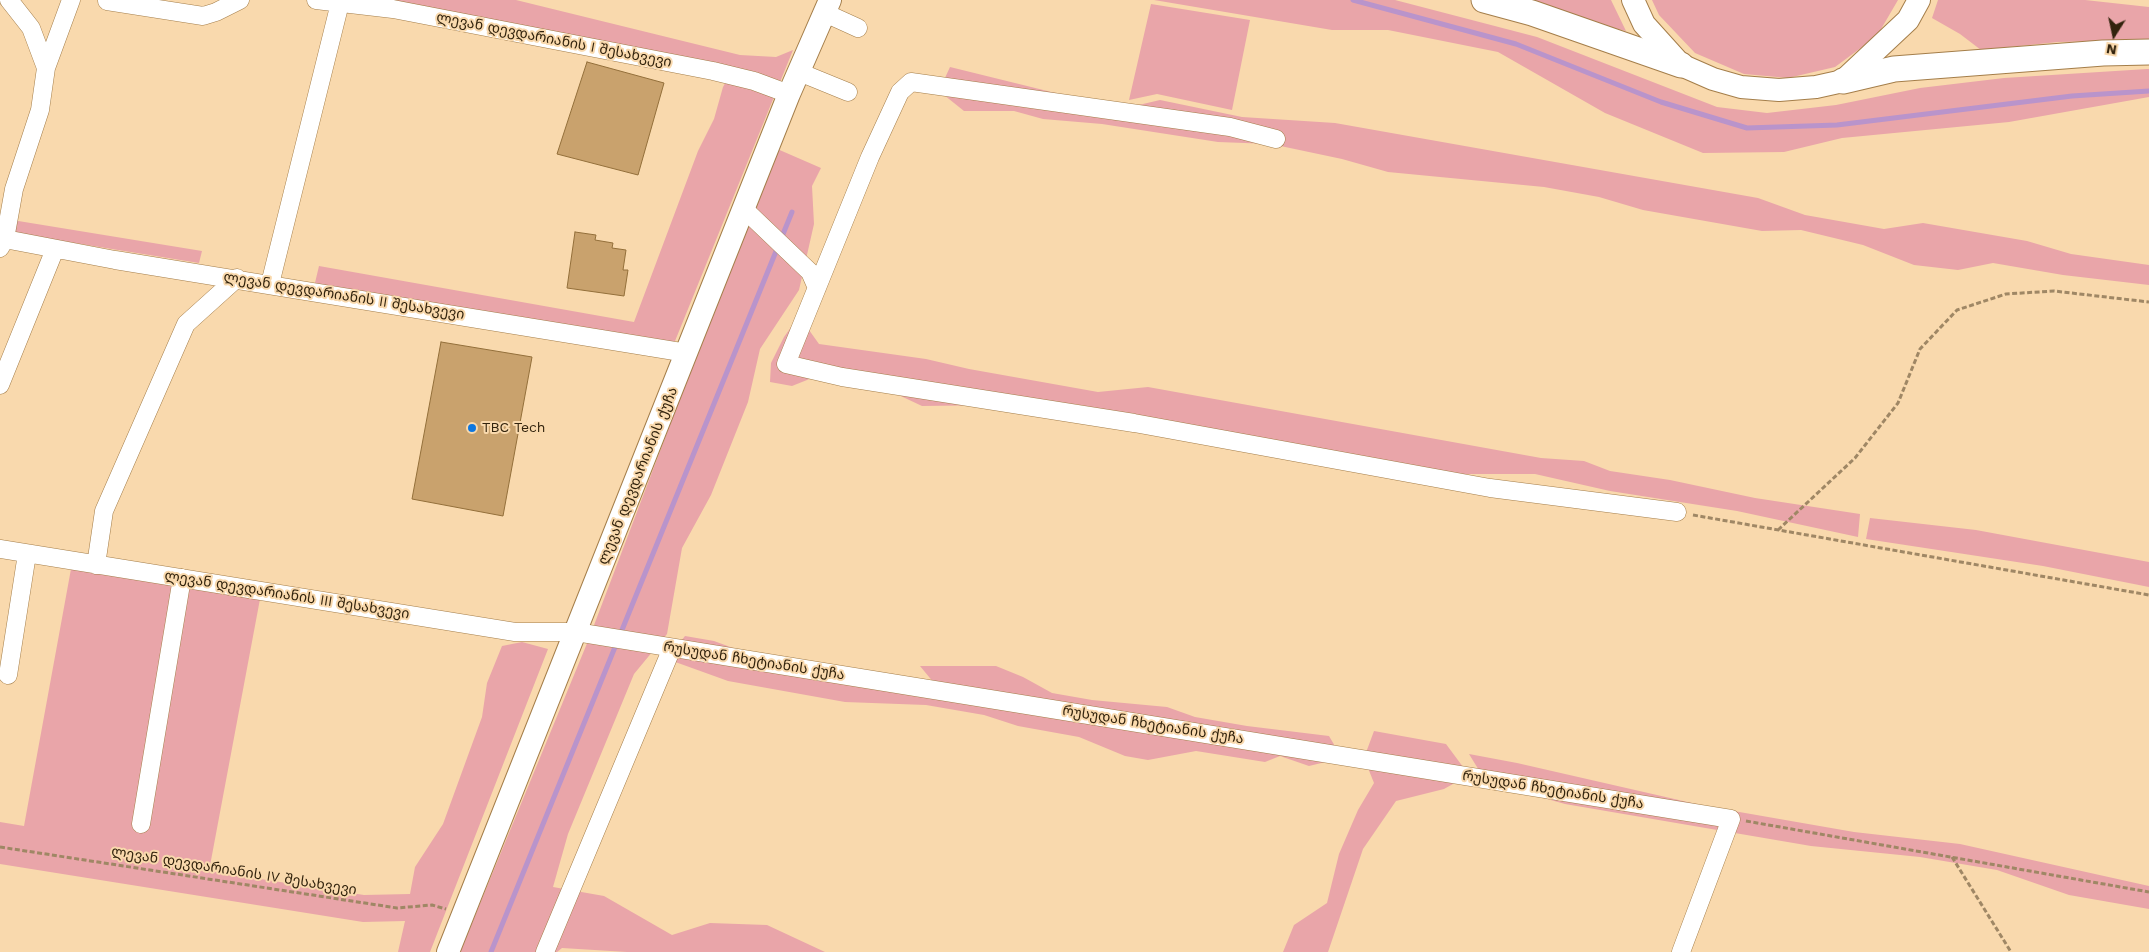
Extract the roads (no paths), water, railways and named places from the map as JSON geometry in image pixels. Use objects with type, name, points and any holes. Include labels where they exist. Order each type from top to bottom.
[{"type":"highway","points":[[1484,0],[1532,13],[1681,65]]},
{"type":"highway","points":[[1843,81],[1894,68],[2103,53],[2149,52]]},
{"type":"main road","points":[[1634,0],[1644,24],[1681,65],[1713,79],[1741,87],[1779,90],[1816,87],[1843,81],[1908,20],[1919,0]]},
{"type":"main road","name":"ლევან დევდარიანის ქუჩა","points":[[448,952],[789,94],[828,6]]},
{"type":"street","points":[[9,0],[31,28],[46,68]]},
{"type":"street","points":[[2,242],[14,189],[40,110],[46,68],[71,0]]},
{"type":"street","points":[[107,0],[203,16],[240,0]]},
{"type":"street","name":"ლევან დევდარიანის I შესახვევი","points":[[316,0],[393,9],[713,71],[754,81],[789,94]]},
{"type":"street","points":[[270,284],[340,3]]},
{"type":"street","points":[[828,6],[858,28]]},
{"type":"street","points":[[799,72],[848,92]]},
{"type":"street","points":[[1276,139],[1230,128],[911,82],[900,92],[870,157],[786,364],[842,377],[1134,423],[1490,488],[1677,512]]},
{"type":"street","points":[[744,209],[810,272],[817,288]]},
{"type":"street","name":"ლევან დევდარიანის II შესახვევი","points":[[2,242],[237,278],[687,353]]},
{"type":"street","points":[[0,386],[55,249]]},
{"type":"street","points":[[96,565],[104,512],[186,324],[237,278]]},
{"type":"street","name":"ლევან დევდარიანის III შესახვევი","points":[[0,549],[515,632],[576,632]]},
{"type":"street","points":[[8,675],[27,554]]},
{"type":"street","points":[[141,824],[182,578]]},
{"type":"street","name":"რუსუდან ჩხეტიანის ქუჩა","points":[[576,632],[1731,819],[1681,952]]},
{"type":"street","points":[[545,952],[672,648]]},
{"type":"waterway","points":[[1353,0],[1516,44],[1661,102],[1747,128],[1837,125],[2072,96],[2149,91]]},
{"type":"waterway","points":[[491,952],[792,212]]},
{"type":"place","name":"TBC Tech","points":[[472,428]]}]
